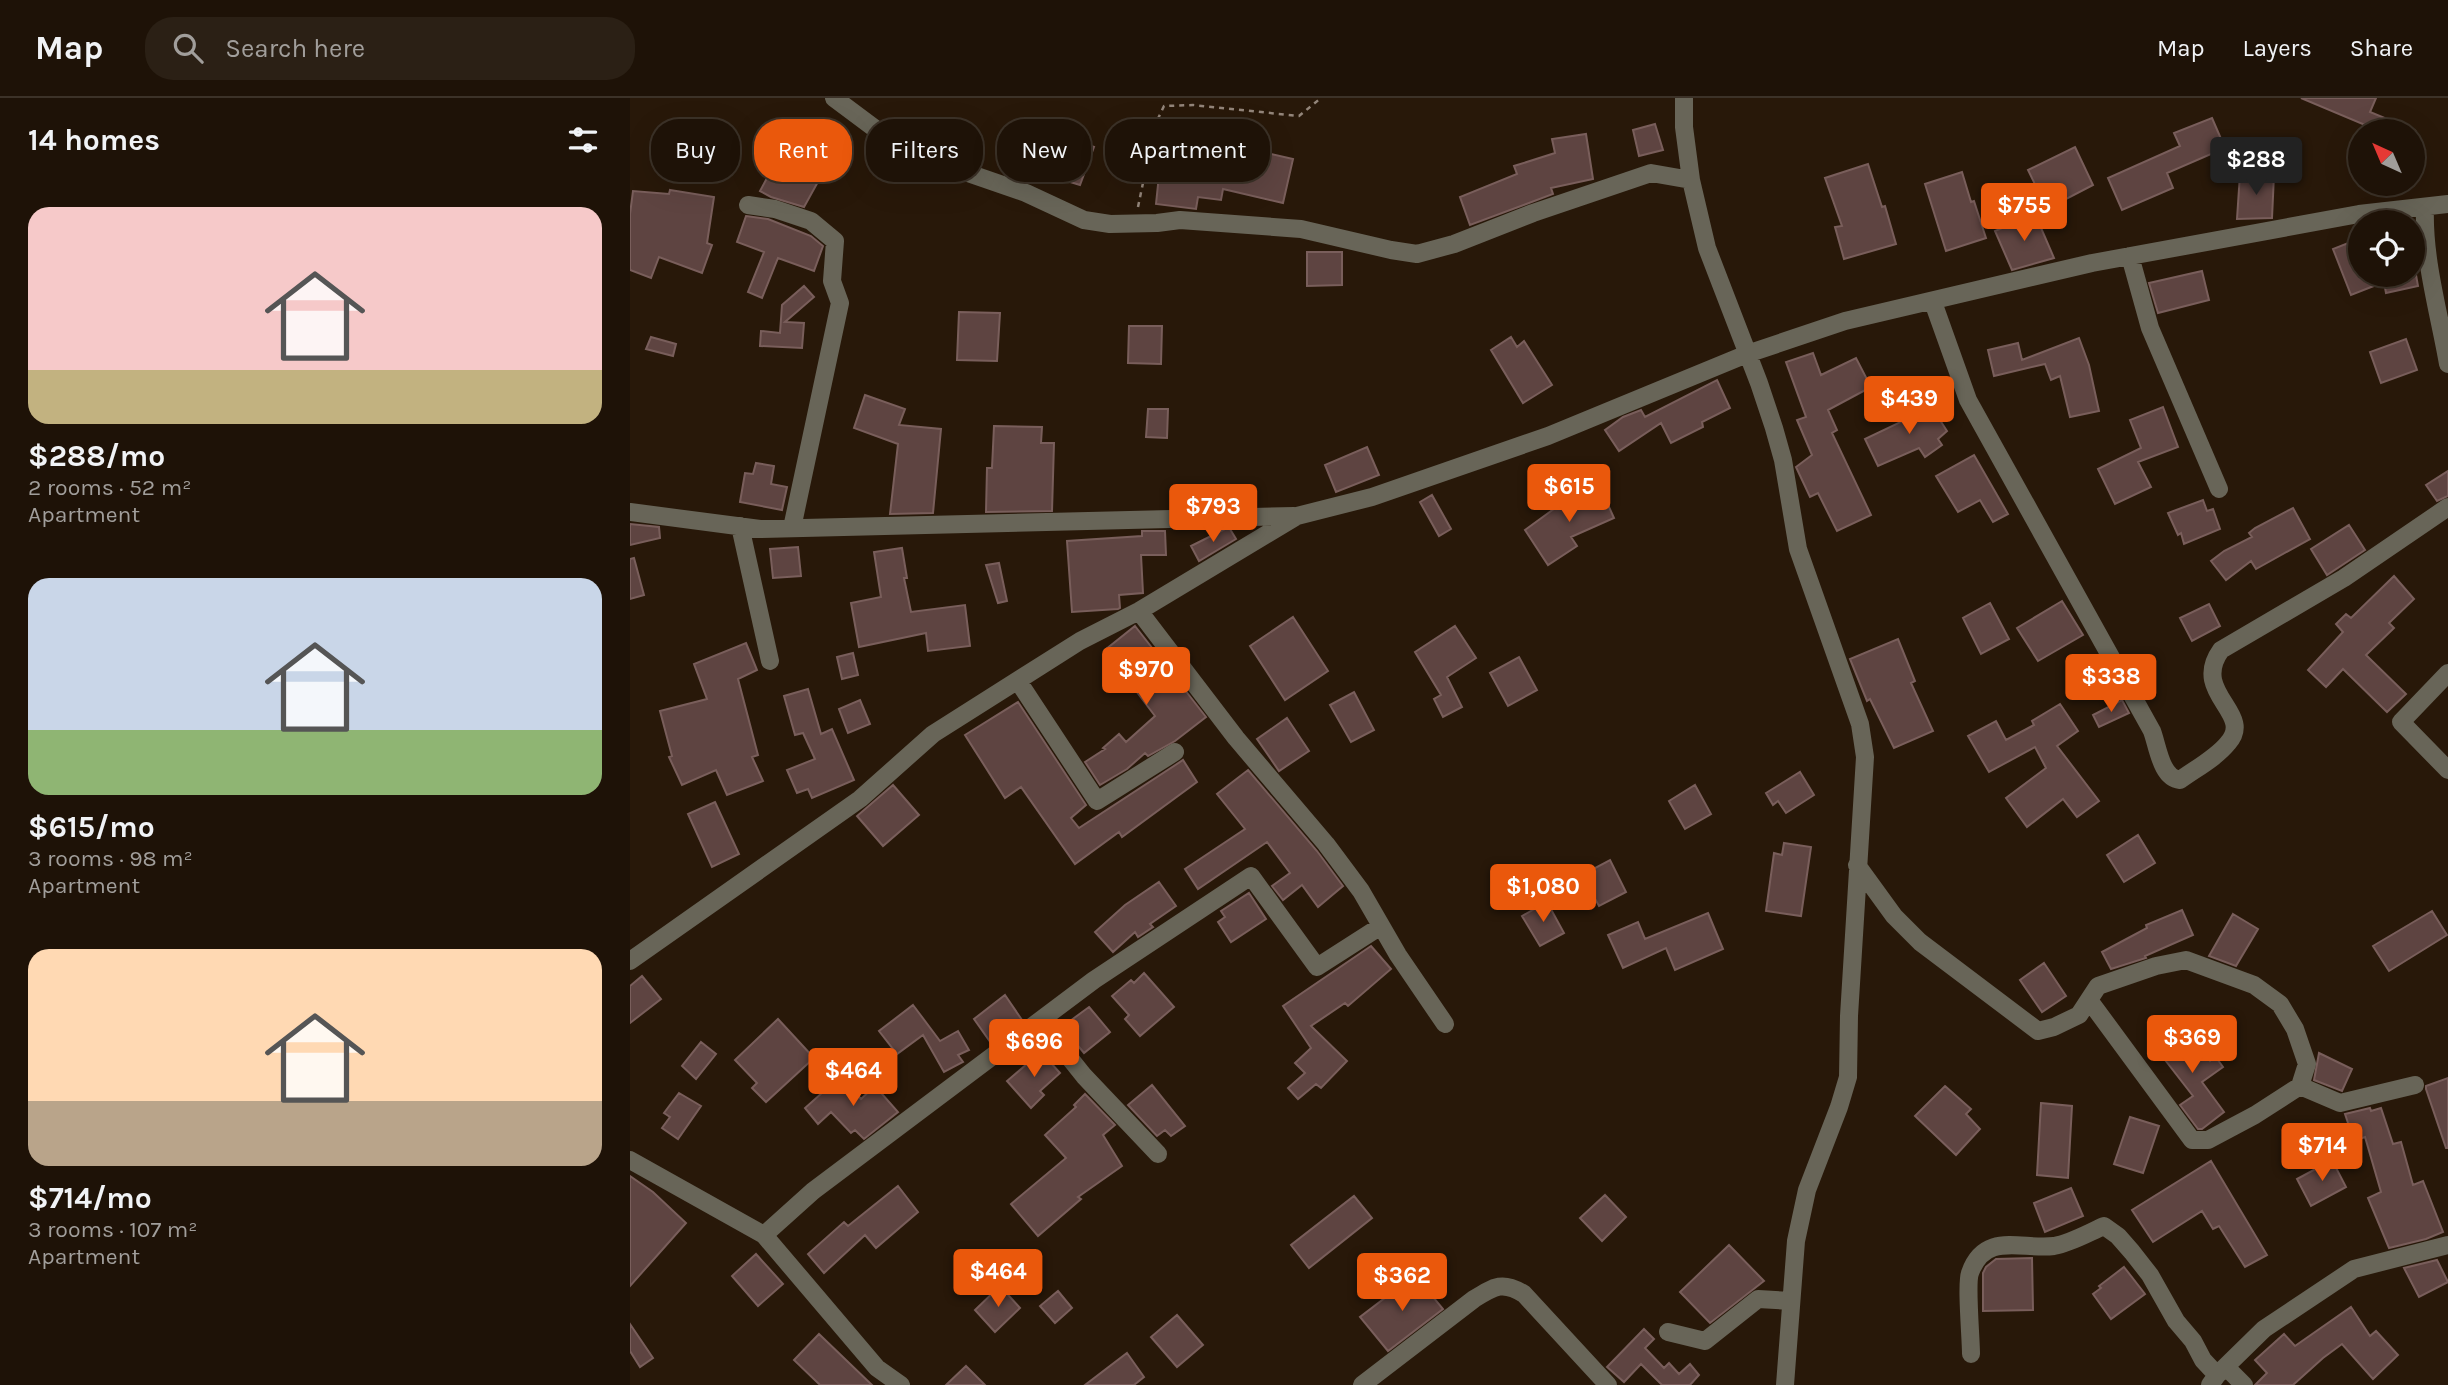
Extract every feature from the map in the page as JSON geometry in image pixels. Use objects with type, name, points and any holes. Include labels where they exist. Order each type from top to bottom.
[{"type":"street","points":[[834,98],[917,160],[968,173],[1026,193],[1084,220],[1110,224],[1180,220],[1301,229],[1417,254],[1454,244],[1533,213],[1651,173],[1691,180]]},
{"type":"street","points":[[1684,98],[1684,127],[1691,180],[1707,248],[1783,460],[1798,549],[1860,724],[1866,757],[1857,865],[1848,1077],[1807,1190],[1796,1241],[1785,1385]]},
{"type":"street","points":[[630,512],[761,529],[1297,516],[1372,497],[1548,436],[1747,354],[1845,321],[2092,263],[2359,214],[2448,204]]},
{"type":"street","points":[[748,205],[775,209],[811,221],[835,241],[832,281],[840,303],[792,528]]},
{"type":"street","points":[[2426,207],[2425,227],[2430,264],[2448,364]]},
{"type":"street","points":[[2130,256],[2150,328],[2219,489]]},
{"type":"street","points":[[1933,302],[1968,400],[2152,731],[2166,774],[2173,779],[2180,780],[2210,758],[2228,744],[2236,730],[2235,720],[2216,691],[2212,678],[2213,662],[2221,650],[2344,578],[2448,507]]},
{"type":"street","points":[[630,961],[860,799],[933,734],[1080,641],[1139,611],[1297,516]]},
{"type":"street","points":[[740,526],[770,661]]},
{"type":"street","points":[[1139,611],[1236,738],[1362,891],[1398,955],[1445,1024]]},
{"type":"street","points":[[2448,673],[2401,722],[2448,771]]},
{"type":"street","points":[[1018,681],[1097,801],[1175,752]]},
{"type":"street","points":[[1857,865],[1894,916],[1920,942],[2038,1031],[2079,1016],[2089,1000],[2098,986],[2156,966],[2186,960],[2254,985],[2280,1004],[2295,1029],[2307,1064],[2300,1086],[2255,1115],[2208,1140],[2192,1140],[2089,1000]]},
{"type":"street","points":[[764,1235],[813,1191],[1094,980],[1251,876],[1317,967],[1381,926]]},
{"type":"street","points":[[1040,1021],[1084,1076],[1158,1154]]},
{"type":"street","points":[[2300,1086],[2340,1103],[2415,1085]]},
{"type":"street","points":[[630,1160],[764,1235],[877,1368],[901,1385]]},
{"type":"street","points":[[1971,1354],[1969,1275],[1980,1256],[1992,1247],[2013,1244],[2055,1246],[2104,1226],[2118,1236],[2150,1275],[2176,1321],[2193,1341],[2203,1360],[2218,1376],[2244,1385]]},
{"type":"street","points":[[2218,1376],[2264,1329],[2354,1269],[2448,1245]]},
{"type":"street","points":[[1362,1385],[1474,1299],[1494,1287],[1511,1286],[1524,1294],[1608,1385]]},
{"type":"street","points":[[1668,1332],[1705,1341],[1758,1299],[1791,1301]]},
{"type":"path","points":[[1135,224],[1156,125],[1164,106],[1193,105],[1298,116],[1321,98]]},
{"type":"building","points":[[2301,98],[2376,98],[2370,112],[2387,119],[2351,119]]},
{"type":"building","points":[[2212,118],[2225,148],[2167,173],[2173,188],[2122,210],[2108,178],[2180,146],[2174,133]]},
{"type":"building","points":[[1655,124],[1663,150],[1639,156],[1633,130]]},
{"type":"building","points":[[1586,134],[1593,179],[1551,188],[1553,194],[1470,225],[1460,197],[1517,174],[1514,166],[1555,153],[1552,139]]},
{"type":"building","points":[[2075,147],[2093,185],[2047,209],[2028,170]]},
{"type":"building","points":[[1270,154],[1293,159],[1283,203],[1223,189],[1221,200],[1198,197],[1196,209],[1156,204],[1158,182],[1270,182]]},
{"type":"building","points":[[1868,164],[1882,207],[1885,206],[1896,244],[1844,259],[1835,227],[1842,226],[1825,178]]},
{"type":"building","points":[[1962,172],[1986,238],[1946,251],[1925,184]]},
{"type":"building","points":[[2240,174],[2274,175],[2272,218],[2237,219]]},
{"type":"building","points":[[765,182],[818,182],[804,207],[760,191]]},
{"type":"building","points":[[670,190],[714,197],[707,243],[712,245],[702,273],[659,257],[651,278],[630,270],[630,214],[633,191],[669,194]]},
{"type":"building","points":[[2035,214],[2054,258],[2012,270],[1995,231]]},
{"type":"building","points":[[746,216],[768,219],[811,236],[823,246],[814,271],[778,258],[762,298],[748,292],[764,252],[737,242]]},
{"type":"building","points":[[2348,243],[2348,287],[2371,287],[2351,295],[2333,249]]},
{"type":"building","points":[[1307,252],[1342,252],[1342,285],[1307,286]]},
{"type":"building","points":[[2202,271],[2209,300],[2158,313],[2149,283]]},
{"type":"building","points":[[804,286],[814,297],[785,322],[804,323],[802,348],[760,346],[761,331],[780,333],[782,305]]},
{"type":"building","points":[[2385,287],[2413,287],[2386,293]]},
{"type":"building","points":[[959,312],[1000,313],[997,361],[957,360]]},
{"type":"building","points":[[1129,326],[1162,326],[1161,364],[1128,363]]},
{"type":"building","points":[[651,337],[676,344],[673,356],[646,349]]},
{"type":"building","points":[[1511,337],[1517,347],[1524,341],[1552,385],[1523,403],[1491,350]]},
{"type":"building","points":[[2079,338],[2089,365],[2099,411],[2070,417],[2060,376],[2051,380],[2045,364],[1994,376],[1988,350],[2018,343],[2022,360]]},
{"type":"building","points":[[2406,339],[2417,370],[2381,383],[2370,352]]},
{"type":"building","points":[[1813,353],[1821,375],[1856,358],[1871,387],[1828,410],[1837,430],[1832,433],[1871,515],[1837,531],[1818,493],[1810,497],[1796,467],[1812,455],[1797,420],[1806,417],[1786,362]]},
{"type":"building","points":[[1717,380],[1730,408],[1702,422],[1703,427],[1671,443],[1661,423],[1619,451],[1605,430],[1623,417],[1641,410],[1645,417]]},
{"type":"building","points":[[865,395],[905,409],[899,425],[941,429],[933,513],[890,514],[898,444],[854,428]]},
{"type":"building","points":[[1934,400],[1943,413],[1938,417],[1947,431],[1938,439],[1942,445],[1925,457],[1919,448],[1878,466],[1865,439],[1905,420]]},
{"type":"building","points":[[2163,407],[2178,447],[2138,462],[2151,487],[2115,504],[2098,469],[2141,448],[2130,420]]},
{"type":"building","points":[[1148,409],[1168,409],[1167,438],[1146,437]]},
{"type":"building","points":[[994,426],[1042,427],[1041,443],[1054,443],[1052,511],[986,512],[987,468],[992,468]]},
{"type":"building","points":[[1367,447],[1379,475],[1336,492],[1325,465]]},
{"type":"building","points":[[1974,455],[2008,514],[1993,522],[1980,500],[1958,512],[1936,476]]},
{"type":"building","points":[[756,463],[774,466],[771,484],[787,487],[782,510],[740,502],[745,473],[753,474]]},
{"type":"building","points":[[2448,471],[2448,496],[2437,501],[2426,485]]},
{"type":"building","points":[[1599,485],[1614,518],[1571,537],[1577,546],[1548,565],[1525,530],[1562,503]]},
{"type":"building","points":[[1432,495],[1451,529],[1439,536],[1420,502]]},
{"type":"building","points":[[2203,500],[2207,511],[2213,509],[2220,529],[2184,544],[2181,533],[2178,535],[2168,513]]},
{"type":"building","points":[[2293,508],[2310,539],[2256,569],[2251,561],[2226,580],[2211,561],[2252,537],[2249,533],[2255,528]]},
{"type":"building","points":[[630,524],[659,527],[660,538],[630,545]]},
{"type":"building","points":[[2349,525],[2365,550],[2327,575],[2311,549]]},
{"type":"building","points":[[1230,529],[1236,539],[1199,561],[1191,546]]},
{"type":"building","points":[[1142,531],[1165,531],[1166,555],[1141,555],[1143,593],[1119,595],[1118,609],[1072,612],[1067,541],[1142,536]]},
{"type":"building","points":[[798,547],[801,576],[773,578],[770,549]]},
{"type":"building","points":[[902,548],[907,578],[904,578],[911,612],[965,605],[970,646],[928,651],[926,633],[859,647],[851,603],[881,597],[874,552]]},
{"type":"building","points":[[634,558],[644,595],[630,599],[630,559]]},
{"type":"building","points":[[999,563],[1007,601],[998,603],[986,565]]},
{"type":"building","points":[[2394,576],[2414,599],[2389,623],[2394,628],[2366,655],[2406,694],[2387,712],[2343,669],[2326,687],[2308,670],[2343,632],[2336,624],[2346,614],[2351,618]]},
{"type":"building","points":[[2062,601],[2083,635],[2038,661],[2017,628]]},
{"type":"building","points":[[1990,603],[2009,639],[1981,654],[1963,618]]},
{"type":"building","points":[[2209,604],[2220,626],[2192,641],[2180,618]]},
{"type":"building","points":[[1293,617],[1328,671],[1285,700],[1250,646]]},
{"type":"building","points":[[1135,626],[1206,717],[1175,741],[1148,756],[1145,753],[1127,769],[1100,785],[1085,762],[1105,749],[1103,748],[1119,734],[1126,742],[1155,716],[1105,650]]},
{"type":"building","points":[[1455,626],[1476,658],[1447,677],[1462,707],[1443,717],[1434,699],[1441,695],[1415,652]]},
{"type":"building","points":[[1898,639],[1915,681],[1911,683],[1933,731],[1894,748],[1870,699],[1867,701],[1850,659]]},
{"type":"building","points":[[746,643],[757,670],[738,679],[758,755],[752,757],[763,781],[727,795],[716,770],[682,785],[669,757],[672,756],[660,711],[707,699],[694,664]]},
{"type":"building","points":[[853,653],[858,675],[842,679],[837,657]]},
{"type":"building","points":[[1519,657],[1537,690],[1508,706],[1490,673]]},
{"type":"building","points":[[808,689],[821,734],[832,729],[854,780],[812,798],[808,789],[797,793],[787,770],[815,759],[803,733],[795,735],[784,696]]},
{"type":"building","points":[[1354,692],[1374,730],[1351,742],[1330,705]]},
{"type":"building","points":[[860,700],[870,724],[848,733],[839,709]]},
{"type":"building","points":[[2122,700],[2129,713],[2099,727],[2093,715]]},
{"type":"building","points":[[1018,702],[1086,805],[1071,818],[1079,828],[1183,760],[1197,782],[1122,837],[1119,832],[1075,864],[1021,787],[1005,798],[965,735]]},
{"type":"building","points":[[2060,704],[2078,731],[2057,746],[2099,801],[2077,817],[2063,799],[2027,827],[2006,798],[2046,768],[2035,747],[1989,772],[1968,736],[1996,721],[2006,740],[2034,725],[2032,721]]},
{"type":"building","points":[[1287,718],[1309,751],[1279,771],[1257,739]]},
{"type":"building","points":[[1248,770],[1343,886],[1318,907],[1302,885],[1283,900],[1272,886],[1290,873],[1267,842],[1198,889],[1185,869],[1245,829],[1217,794]]},
{"type":"building","points":[[1800,772],[1814,795],[1786,813],[1778,801],[1773,805],[1766,793]]},
{"type":"building","points":[[893,785],[919,815],[883,846],[857,816]]},
{"type":"building","points":[[1695,785],[1711,814],[1685,829],[1669,801]]},
{"type":"building","points":[[715,802],[739,854],[712,867],[688,814]]},
{"type":"building","points":[[2138,835],[2155,863],[2124,882],[2107,855]]},
{"type":"building","points":[[1784,843],[1811,847],[1801,916],[1766,911],[1774,853],[1782,855]]},
{"type":"building","points":[[1610,860],[1626,892],[1599,906],[1582,875]]},
{"type":"building","points":[[1159,882],[1176,906],[1150,924],[1153,927],[1138,937],[1135,932],[1113,952],[1095,932],[1125,905]]},
{"type":"building","points":[[1249,893],[1266,919],[1231,942],[1218,922],[1225,917],[1221,911]]},
{"type":"building","points":[[1547,902],[1564,933],[1540,946],[1522,916]]},
{"type":"building","points":[[2182,910],[2193,935],[2145,956],[2146,958],[2111,969],[2102,952],[2147,928],[2146,925]]},
{"type":"building","points":[[2432,911],[2447,935],[2389,971],[2373,946]]},
{"type":"building","points":[[1708,913],[1723,949],[1675,970],[1666,948],[1623,968],[1608,935],[1638,922],[1645,939]]},
{"type":"building","points":[[2233,914],[2258,929],[2236,966],[2209,956]]},
{"type":"building","points":[[1371,946],[1391,969],[1348,1006],[1345,1003],[1311,1026],[1347,1061],[1321,1088],[1316,1084],[1298,1099],[1288,1088],[1305,1073],[1295,1063],[1311,1048],[1283,1006]]},
{"type":"building","points":[[2044,963],[2066,996],[2042,1012],[2020,980]]},
{"type":"building","points":[[1144,973],[1174,1007],[1140,1036],[1125,1019],[1129,1015],[1112,996],[1131,980],[1134,983]]},
{"type":"building","points":[[642,976],[661,999],[630,1023],[630,986]]},
{"type":"building","points":[[1005,995],[1022,1020],[991,1043],[974,1019]]},
{"type":"building","points":[[913,1005],[940,1041],[958,1031],[969,1050],[958,1055],[963,1062],[944,1072],[923,1035],[897,1054],[879,1031]]},
{"type":"building","points":[[1089,1007],[1110,1032],[1084,1053],[1065,1030],[1072,1023],[1070,1021]]},
{"type":"building","points":[[778,1019],[814,1058],[766,1102],[752,1088],[757,1083],[735,1060]]},
{"type":"building","points":[[2186,1024],[2210,1061],[2215,1056],[2223,1067],[2202,1082],[2224,1112],[2202,1129],[2198,1129],[2180,1105],[2193,1096],[2155,1047]]},
{"type":"building","points":[[701,1042],[716,1054],[696,1079],[682,1066]]},
{"type":"building","points":[[1041,1052],[1060,1073],[1040,1091],[1044,1095],[1031,1108],[1007,1081]]},
{"type":"building","points":[[2319,1053],[2352,1069],[2342,1091],[2314,1080]]},
{"type":"building","points":[[841,1076],[861,1099],[875,1086],[898,1112],[864,1139],[855,1130],[851,1133],[831,1112],[818,1124],[805,1108]]},
{"type":"building","points":[[2448,1078],[2448,1148],[2446,1148],[2426,1086]]},
{"type":"building","points":[[1152,1085],[1185,1126],[1171,1136],[1165,1130],[1157,1136],[1128,1105]]},
{"type":"building","points":[[1945,1086],[1971,1109],[1966,1114],[1980,1129],[1956,1155],[1915,1116]]},
{"type":"building","points":[[679,1093],[701,1106],[678,1139],[662,1128],[670,1117],[664,1113]]},
{"type":"building","points":[[1085,1094],[1115,1125],[1103,1135],[1122,1166],[1078,1197],[1081,1199],[1038,1236],[1011,1204],[1066,1158],[1045,1135],[1076,1107],[1074,1105]]},
{"type":"building","points":[[2041,1103],[2072,1106],[2068,1178],[2037,1175]]},
{"type":"building","points":[[2370,1108],[2371,1111],[2381,1108],[2393,1144],[2401,1142],[2413,1185],[2423,1181],[2443,1232],[2389,1248],[2368,1198],[2381,1192],[2365,1137],[2354,1141],[2345,1114]]},
{"type":"building","points":[[2130,1117],[2159,1126],[2143,1173],[2114,1164]]},
{"type":"building","points":[[2332,1160],[2346,1187],[2311,1206],[2297,1179]]},
{"type":"building","points":[[2211,1161],[2267,1255],[2245,1267],[2219,1226],[2213,1229],[2202,1211],[2153,1242],[2132,1210]]},
{"type":"building","points":[[630,1176],[653,1192],[686,1223],[630,1286]]},
{"type":"building","points":[[898,1186],[918,1212],[876,1248],[865,1235],[824,1273],[808,1254],[844,1222],[848,1226]]},
{"type":"building","points":[[2071,1188],[2083,1216],[2045,1232],[2034,1203]]},
{"type":"building","points":[[1605,1195],[1626,1217],[1602,1241],[1580,1218]]},
{"type":"building","points":[[1354,1196],[1372,1218],[1309,1268],[1291,1245]]},
{"type":"building","points":[[1729,1245],[1764,1281],[1710,1323],[1680,1292]]},
{"type":"building","points":[[756,1254],[783,1284],[758,1306],[732,1276]]},
{"type":"building","points":[[2032,1258],[2033,1310],[1983,1311],[1983,1273],[1986,1267],[1996,1259]]},
{"type":"building","points":[[2437,1260],[2448,1282],[2419,1297],[2404,1268]]},
{"type":"building","points":[[2124,1267],[2145,1294],[2111,1319],[2093,1294]]},
{"type":"building","points":[[1415,1275],[1443,1309],[1388,1351],[1360,1317]]},
{"type":"building","points":[[1000,1286],[1020,1308],[995,1332],[975,1310]]},
{"type":"building","points":[[1058,1291],[1072,1308],[1055,1323],[1040,1306]]},
{"type":"building","points":[[2351,1307],[2370,1336],[2376,1331],[2398,1355],[2373,1379],[2342,1344],[2293,1385],[2255,1385],[2267,1373],[2255,1360],[2284,1334],[2295,1346]]},
{"type":"building","points":[[1177,1315],[1203,1345],[1177,1367],[1151,1337]]},
{"type":"building","points":[[630,1324],[653,1358],[640,1367],[630,1351]]},
{"type":"building","points":[[1644,1329],[1654,1339],[1645,1348],[1664,1368],[1669,1363],[1679,1374],[1690,1364],[1699,1375],[1690,1385],[1662,1385],[1641,1364],[1624,1382],[1607,1367]]},
{"type":"building","points":[[819,1334],[872,1385],[820,1385],[794,1360]]},
{"type":"building","points":[[1127,1353],[1144,1377],[1134,1385],[1085,1385]]},
{"type":"building","points":[[966,1366],[985,1385],[946,1385]]}]
